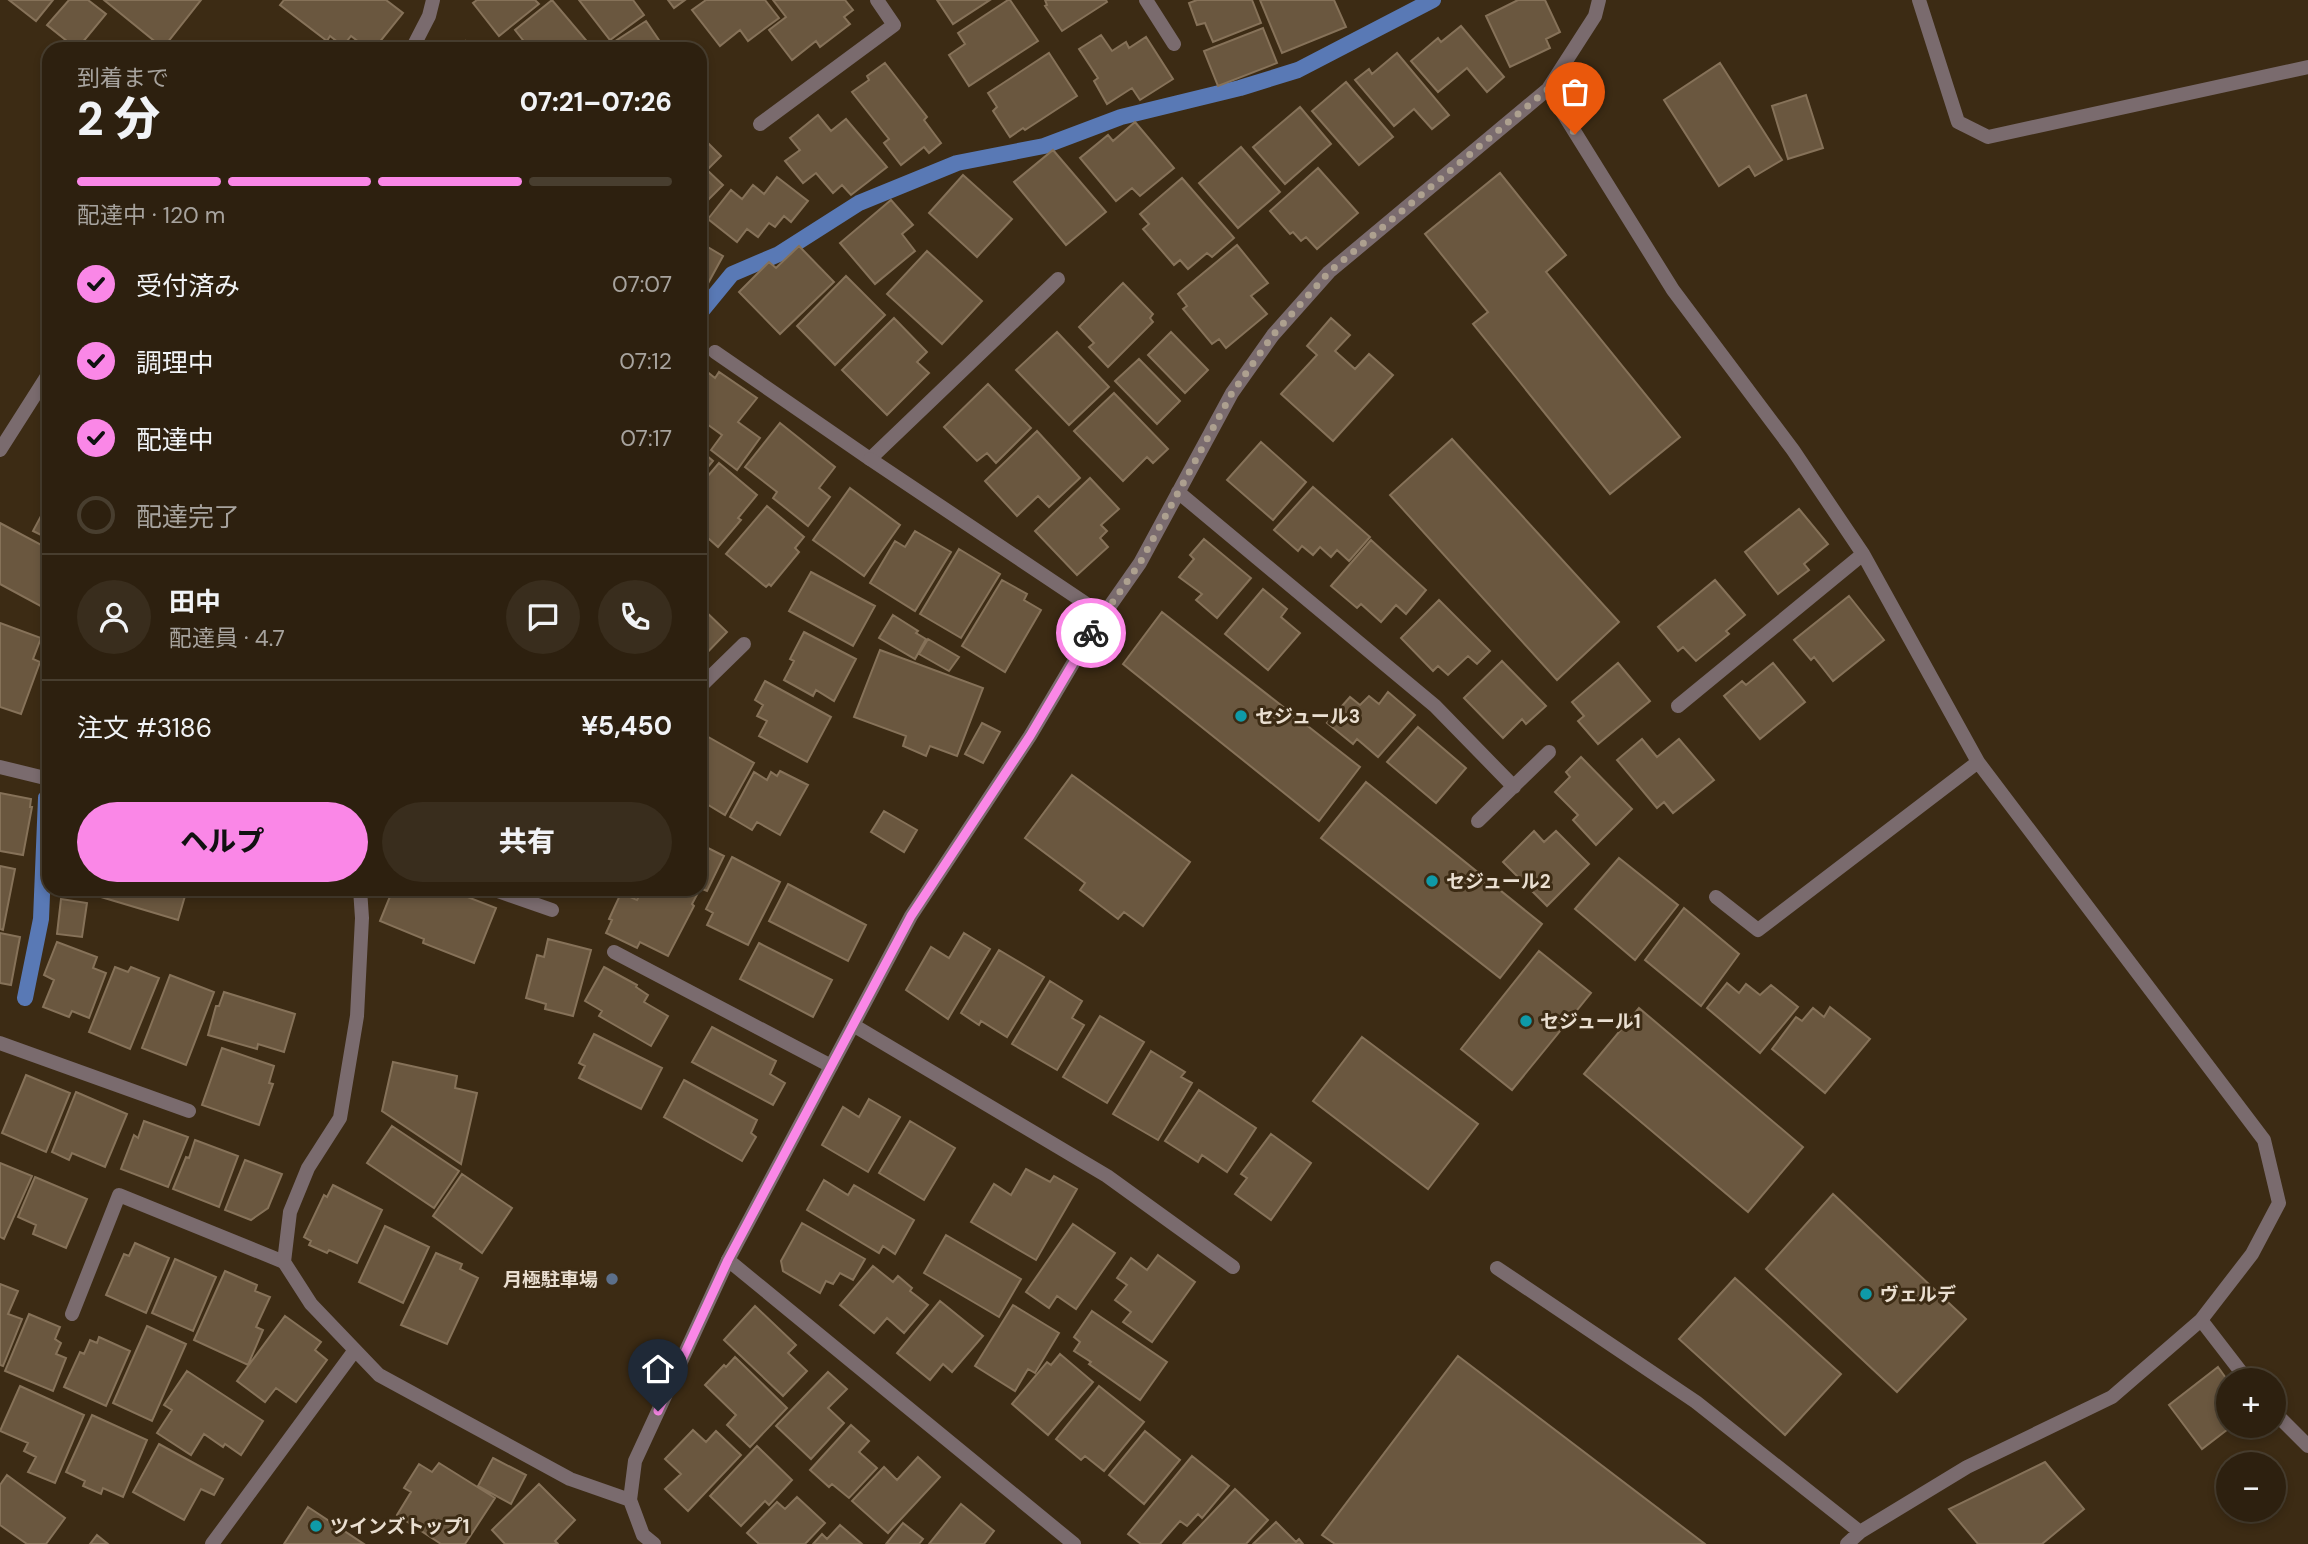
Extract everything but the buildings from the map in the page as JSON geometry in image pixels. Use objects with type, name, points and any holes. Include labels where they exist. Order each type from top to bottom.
[{"type":"street","points":[[416,42],[429,16],[433,0]]},
{"type":"street","points":[[760,124],[894,24],[877,0]]},
{"type":"street","points":[[1146,0],[1174,44]]},
{"type":"street","points":[[644,1541],[630,1500],[635,1461],[728,1260],[911,916],[1030,736],[1103,615],[1140,563],[1232,393],[1273,335],[1329,272],[1548,89],[1595,16],[1600,0]]},
{"type":"street","points":[[1919,0],[1958,122],[1988,137],[2308,67]]},
{"type":"street","points":[[1548,89],[1673,290],[1793,450],[1863,554],[1978,762],[2264,1140],[2279,1203],[2252,1254],[2201,1320],[2112,1396],[1967,1467],[1860,1532],[1847,1544]]},
{"type":"street","points":[[870,460],[1058,279]]},
{"type":"street","points":[[715,352],[870,460],[1103,615]]},
{"type":"street","points":[[0,450],[42,384]]},
{"type":"street","points":[[1178,492],[1435,706],[1514,787]]},
{"type":"street","points":[[1678,706],[1863,554]]},
{"type":"street","points":[[707,680],[744,644]]},
{"type":"street","points":[[1478,821],[1549,752]]},
{"type":"street","points":[[1716,897],[1758,930],[1978,762]]},
{"type":"street","points":[[0,767],[42,777]]},
{"type":"street","points":[[284,1262],[290,1213],[309,1168],[340,1118],[357,1016],[362,918],[360,896]]},
{"type":"street","points":[[512,896],[552,910]]},
{"type":"street","points":[[614,952],[831,1066]]},
{"type":"street","points":[[853,1025],[1107,1176],[1233,1267]]},
{"type":"street","points":[[0,1043],[189,1111]]},
{"type":"street","points":[[72,1314],[119,1195],[284,1262],[311,1304],[379,1375],[570,1479],[630,1500]]},
{"type":"street","points":[[728,1260],[1074,1544]]},
{"type":"street","points":[[1497,1268],[1696,1402],[1860,1532]]},
{"type":"street","points":[[2201,1320],[2238,1368]]},
{"type":"street","points":[[212,1544],[355,1350]]},
{"type":"street","points":[[2286,1424],[2308,1446]]},
{"type":"waterway","points":[[707,304],[732,274],[779,254],[859,203],[957,163],[1044,146],[1121,117],[1240,88],[1298,70],[1433,0]]},
{"type":"waterway","points":[[25,998],[41,919],[42,895]]},
{"type":"way so far","points":[[1091,633],[1140,563],[1232,393],[1273,335],[1329,272],[1548,89],[1575,134]]},
{"type":"place","name":"セジュール3","points":[[1241,716]]},
{"type":"place","name":"セジュール2","points":[[1432,881]]},
{"type":"place","name":"セジュール1","points":[[1526,1021]]},
{"type":"place","name":"月極駐車場","points":[[612,1279]]},
{"type":"place","name":"ヴェルデ","points":[[1866,1294]]},
{"type":"place","name":"ツインズトップ1","points":[[316,1526]]},
{"type":"route","points":[[658,1411],[728,1260],[911,916],[1030,736],[1091,633]]}]
